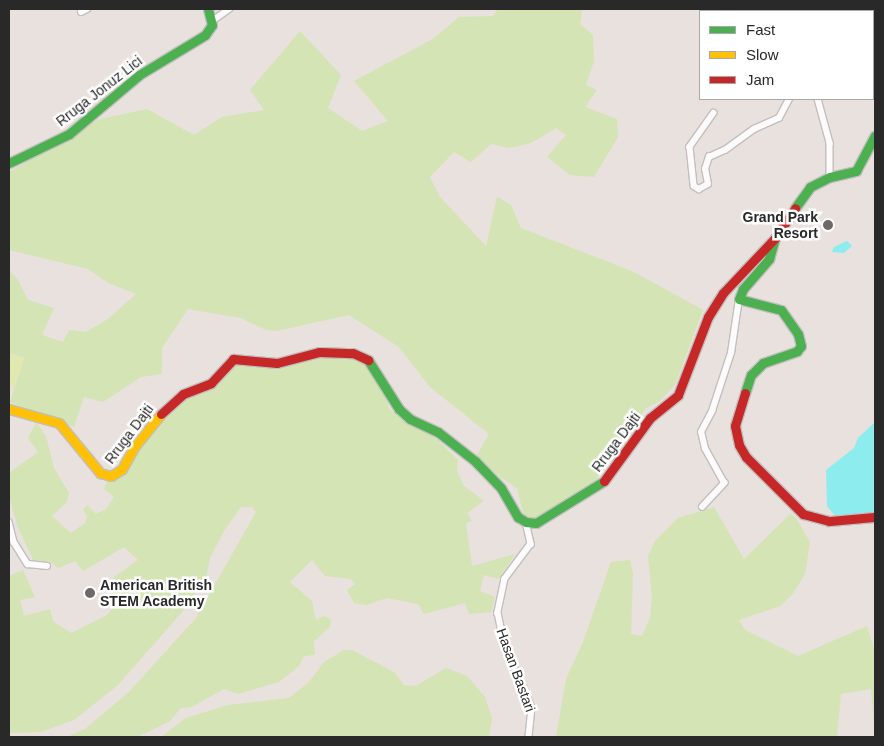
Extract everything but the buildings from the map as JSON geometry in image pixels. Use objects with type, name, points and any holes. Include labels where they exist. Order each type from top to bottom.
[{"type":"main road","points":[[208,9],[212,20]]},
{"type":"main road","name":"Rruga Jonuz Lici","points":[[9,162],[68,134],[139,75],[205,35],[212,20]]},
{"type":"main road","name":"Rruga Dajti","points":[[9,409],[59,423],[100,473],[111,476],[122,469],[135,446],[168,405],[182,394],[211,383],[233,359],[244,358],[278,363],[319,352],[353,353],[372,362],[392,399],[410,419],[438,432],[475,460],[526,522],[541,521],[600,486],[650,418],[678,395],[714,304],[775,238],[801,196],[815,184],[830,177],[856,171],[875,136]]},
{"type":"main road","points":[[775,238],[769,259],[743,289],[739,299],[745,303],[781,310],[798,334],[801,346],[797,351],[763,363],[751,375],[735,426],[741,451],[803,514],[829,521],[875,517]]},
{"type":"street","points":[[212,20],[229,9]]},
{"type":"street","points":[[714,113],[690,147],[694,186],[699,189],[708,184],[705,169],[709,158],[725,150],[754,129],[779,118],[788,100]]},
{"type":"street","points":[[818,100],[830,143],[830,177]]},
{"type":"street","points":[[702,507],[724,483],[705,449],[701,432],[712,411],[730,353],[739,299]]},
{"type":"street","points":[[9,522],[14,542],[28,564],[46,566]]},
{"type":"street","name":"Hasan Bastari","points":[[526,522],[531,544],[505,579],[498,613],[505,646],[532,708],[529,737]]},
{"type":"green space","points":[[498,9],[582,9],[580,24],[593,35],[594,61],[586,85],[597,90],[585,107],[617,119],[618,137],[594,177],[570,175],[547,157],[566,135],[556,128],[531,143],[509,148],[491,144],[471,162],[454,152],[430,177],[440,197],[486,246],[497,197],[511,205],[521,228],[634,272],[703,310],[675,385],[660,401],[646,408],[593,484],[537,517],[524,517],[517,488],[500,477],[477,455],[489,434],[430,387],[399,347],[349,315],[277,331],[266,330],[241,318],[188,309],[162,348],[162,374],[141,377],[103,402],[84,397],[74,427],[10,402],[24,358],[9,353],[9,270],[18,280],[28,300],[54,308],[42,335],[63,342],[69,330],[86,332],[108,319],[136,294],[108,283],[88,269],[9,250],[9,172],[100,119],[147,109],[194,135],[222,117],[264,110],[250,90],[300,31],[341,75],[328,108],[362,131],[388,121],[354,81],[433,39],[459,17],[493,16]]},
{"type":"green space","points":[[9,353],[24,358],[14,388],[9,386]]},
{"type":"green space","points":[[321,357],[350,357],[369,363],[376,374],[390,410],[438,440],[458,460],[457,471],[464,486],[484,501],[467,513],[472,521],[466,523],[472,566],[515,554],[499,579],[484,575],[480,591],[495,597],[491,612],[469,614],[465,603],[424,614],[418,604],[387,598],[366,605],[354,603],[347,590],[355,584],[351,579],[325,576],[312,560],[290,582],[312,601],[316,620],[324,616],[332,620],[329,628],[314,641],[315,655],[304,656],[299,666],[279,682],[238,694],[224,689],[192,707],[181,708],[170,721],[137,737],[67,737],[85,729],[129,692],[196,618],[256,512],[252,507],[241,507],[224,531],[210,558],[206,578],[182,612],[118,685],[74,720],[41,732],[9,733],[9,576],[23,570],[35,597],[20,600],[24,616],[50,609],[53,621],[71,633],[107,615],[119,600],[101,587],[138,560],[124,547],[83,571],[75,561],[58,568],[49,561],[40,565],[34,562],[17,525],[9,496],[9,473],[38,452],[28,438],[36,422],[46,436],[54,468],[69,493],[67,502],[52,516],[71,533],[85,523],[87,516],[83,510],[87,505],[96,514],[106,509],[114,497],[104,489],[107,481],[124,474],[147,432],[179,402],[205,392],[218,383],[232,366],[244,362],[283,365]]},
{"type":"green space","points":[[714,507],[744,559],[790,514],[796,518],[810,542],[805,574],[792,595],[780,606],[739,620],[745,630],[798,656],[867,626],[875,652],[875,737],[871,689],[841,694],[837,737],[556,737],[566,679],[583,642],[611,562],[630,560],[633,573],[631,634],[642,636],[650,618],[652,596],[648,556],[655,541],[678,518]]},
{"type":"green space","points":[[344,650],[352,650],[394,672],[404,685],[416,686],[446,668],[467,676],[485,697],[492,718],[489,737],[161,737],[186,718],[228,705],[289,698],[309,682],[324,662]]},
{"type":"water","points":[[847,241],[852,246],[844,253],[832,252],[834,247]]},
{"type":"water","points":[[875,422],[875,512],[835,516],[827,506],[826,470],[854,448],[858,438]]},
{"type":"traffic: fast","points":[[9,163],[69,134],[139,75],[205,35],[212,25],[208,9]]},
{"type":"traffic: fast","points":[[795,208],[810,187],[830,177],[856,171],[875,136]]},
{"type":"traffic: fast","points":[[745,393],[751,375],[763,363],[797,351],[801,346],[798,334],[781,310],[739,299],[743,289],[769,259],[775,238]]},
{"type":"traffic: fast","points":[[368,360],[399,409],[410,419],[438,432],[475,461],[501,488],[518,517],[526,522],[536,523],[604,481]]},
{"type":"traffic: slow","points":[[9,409],[59,423],[100,473],[111,476],[122,469],[135,446],[161,414]]},
{"type":"traffic: jam","points":[[604,481],[650,418],[678,395],[708,317],[723,293],[775,238],[795,208]]},
{"type":"traffic: jam","points":[[161,414],[183,394],[211,383],[233,359],[277,363],[319,352],[353,353],[368,360]]},
{"type":"traffic: jam","points":[[745,393],[735,426],[739,445],[746,457],[803,514],[829,521],[875,517]]},
{"type":"place","name":"Grand Park Resort","points":[[828,225]]},
{"type":"place","name":"American British STEM Academy","points":[[90,593]]}]
